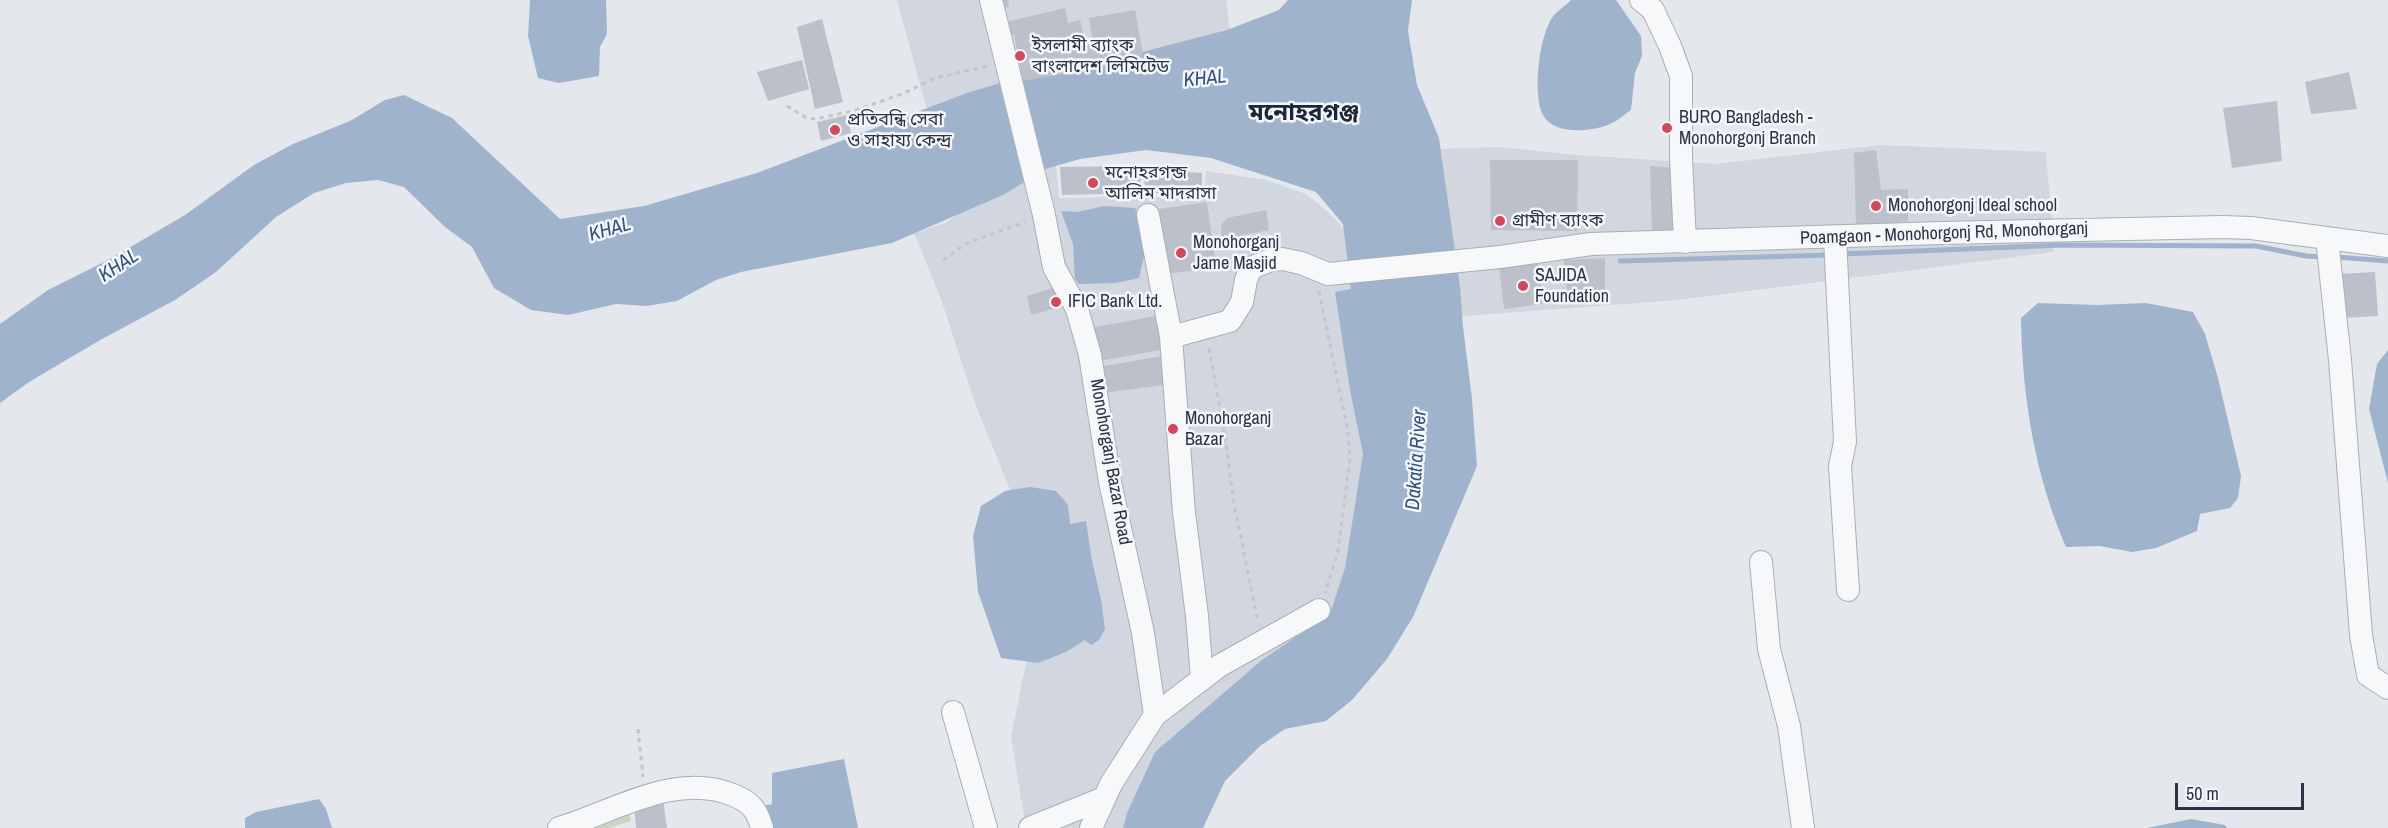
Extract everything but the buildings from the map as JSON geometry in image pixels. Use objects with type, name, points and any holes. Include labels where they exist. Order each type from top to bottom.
[{"type":"street","name":"Monohorganj Bazar Road","points":[[991,0],[1044,215],[1054,267],[1077,309],[1090,355],[1110,482],[1143,633],[1155,715]]},
{"type":"street","points":[[1641,0],[1653,10],[1681,76],[1681,158],[1685,242]]},
{"type":"street","points":[[1148,215],[1171,337],[1184,513],[1197,616],[1202,679]]},
{"type":"street","name":"Poamgaon - Monohorgonj Rd, Monohorganj","points":[[1321,271],[1500,257],[1591,244],[1835,242],[1941,233],[2222,227],[2260,229],[2328,244],[2388,246]]},
{"type":"street","points":[[1835,242],[1845,442],[1840,466],[1848,590]]},
{"type":"street","points":[[2328,244],[2341,372],[2361,635],[2368,675],[2388,688]]},
{"type":"street","points":[[1171,337],[1230,321],[1242,302],[1251,268],[1271,260],[1282,259],[1321,271]]},
{"type":"street","points":[[1761,562],[1769,649],[1789,726],[1803,828]]},
{"type":"street","points":[[1091,828],[1102,799],[1155,715],[1202,679],[1319,610]]},
{"type":"street","points":[[953,712],[986,828]]},
{"type":"street","points":[[559,828],[644,797],[687,787],[719,789],[743,799],[755,807],[762,828]]},
{"type":"street","points":[[1030,828],[1102,799]]},
{"type":"path","points":[[787,106],[805,117],[815,119],[853,111],[902,94],[935,78],[1008,67]]},
{"type":"path","points":[[943,260],[967,243],[1044,215]]},
{"type":"path","points":[[1319,610],[1338,551],[1350,458],[1348,431],[1321,271]]},
{"type":"path","points":[[1205,329],[1225,436],[1234,504],[1263,641]]},
{"type":"path","points":[[638,729],[644,797]]},
{"type":"shaded area","name":"Monohorganj Bazar","points":[[897,0],[1226,0],[1230,32],[1081,65],[1031,71],[1056,166],[1059,198],[1204,196],[1206,171],[1266,180],[1306,194],[1348,233],[1450,222],[1441,149],[1500,147],[1577,155],[1716,164],[1881,145],[2046,152],[2054,252],[1678,300],[1345,325],[1366,452],[1337,614],[1130,828],[1026,828],[1011,737],[1027,658],[1011,492],[976,406],[941,299],[914,233],[946,223],[961,212],[924,99]]},
{"type":"green space","points":[[627,807],[631,821],[609,828],[579,828]]},
{"type":"water","points":[[530,0],[606,0],[607,34],[600,47],[599,76],[559,83],[538,78],[528,36]]},
{"type":"water","points":[[1288,0],[1412,0],[1408,31],[1417,85],[1439,138],[1460,287],[1477,466],[1413,617],[1387,659],[1352,700],[1326,721],[1285,729],[1260,746],[1225,781],[1203,828],[1123,828],[1127,813],[1155,752],[1262,660],[1330,614],[1345,568],[1363,454],[1350,390],[1335,292],[1351,289],[1343,224],[1316,192],[1211,158],[1146,150],[1080,159],[1045,169],[1005,194],[892,243],[741,272],[716,280],[677,301],[646,306],[616,304],[568,315],[531,310],[494,288],[472,247],[445,227],[404,187],[378,180],[346,183],[314,193],[276,217],[216,272],[175,300],[102,339],[29,382],[0,403],[0,324],[48,290],[110,259],[185,215],[254,165],[293,144],[350,121],[385,100],[404,95],[452,118],[560,219],[644,206],[757,173],[967,93],[1020,77],[1111,60],[1227,30],[1279,10]]},
{"type":"water","points":[[1571,0],[1616,0],[1641,36],[1642,56],[1635,73],[1631,110],[1615,122],[1585,130],[1565,129],[1548,122],[1543,115],[1538,93],[1539,64],[1544,35],[1554,15]]},
{"type":"water","points":[[1104,206],[1135,208],[1146,243],[1139,278],[1116,283],[1079,284],[1075,279],[1073,244],[1061,211],[1077,212]]},
{"type":"water","points":[[2038,303],[2097,305],[2146,303],[2193,312],[2205,334],[2218,378],[2241,476],[2238,498],[2230,508],[2200,514],[2197,531],[2156,548],[2132,552],[2100,546],[2066,547],[2038,464],[2024,377],[2021,318]]},
{"type":"water","points":[[2388,350],[2388,483],[2369,409],[2377,364]]},
{"type":"water","points":[[1030,487],[1056,491],[1068,505],[1070,524],[1086,521],[1105,629],[1099,640],[1091,645],[1085,640],[1066,652],[1038,663],[1001,658],[978,592],[973,536],[981,506],[1005,491]]},
{"type":"water","points":[[844,759],[858,828],[768,828],[763,806],[772,804],[772,773]]},
{"type":"water","points":[[319,799],[326,809],[332,828],[245,828],[245,818],[256,812]]},
{"type":"water","points":[[2191,819],[2225,825],[2227,828],[2147,828]]},
{"type":"waterway","points":[[1842,254],[2063,245],[2256,246],[2306,256],[2324,257]]},
{"type":"waterway","points":[[1620,261],[1830,255]]},
{"type":"waterway","points":[[2336,257],[2388,261]]},
{"type":"place","name":"ইসলামী ব্যাংক বাংলাদেশ লিমিটেড","points":[[1020,56]]},
{"type":"place","name":"BURO Bangladesh - Monohorgonj Branch","points":[[1667,128]]},
{"type":"place","name":"প্রতিবন্ধি সেবা ও সাহায্য কেন্দ্র","points":[[835,130]]},
{"type":"place","name":"মনোহরগন্জ আলিম মাদরাসা","points":[[1093,183]]},
{"type":"place","name":"Monohorgonj Ideal school","points":[[1876,206]]},
{"type":"place","name":"গ্রামীণ ব্যাংক","points":[[1500,221]]},
{"type":"place","name":"Monohorganj Jame Masjid","points":[[1181,253]]},
{"type":"place","name":"SAJIDA Foundation","points":[[1523,286]]},
{"type":"place","name":"IFIC Bank Ltd.","points":[[1056,302]]},
{"type":"place","name":"Monohorganj Bazar","points":[[1173,429]]},
{"type":"district","name":"মনোহরগঞ্জ","points":[[1304,114]]},
{"type":"water label","name":"KHAL","points":[[1205,79]]},
{"type":"water label","name":"KHAL","points":[[610,230]]},
{"type":"water label","name":"KHAL","points":[[119,266]]},
{"type":"water label","name":"Dakatia River","points":[[1417,460]]}]
